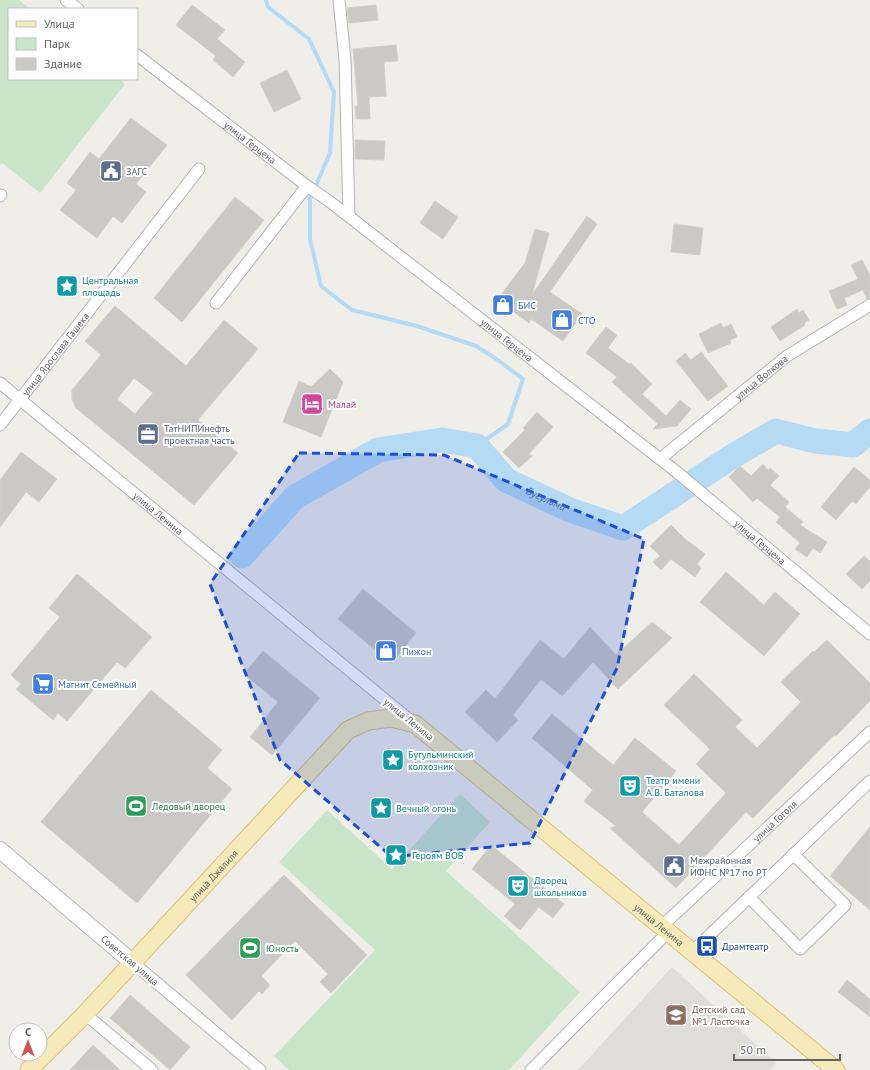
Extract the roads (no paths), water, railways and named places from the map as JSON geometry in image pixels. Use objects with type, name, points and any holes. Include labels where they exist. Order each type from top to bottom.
[{"type":"main road","name":"улица Джалиля","points":[[29,1070],[85,1014],[348,730],[368,721],[391,718],[415,724]]},
{"type":"main road","name":"улица Ленина","points":[[415,724],[836,1070]]},
{"type":"street","points":[[66,0],[77,8]]},
{"type":"street","points":[[339,0],[345,59],[349,216]]},
{"type":"street","name":"улица Герцена","points":[[138,56],[307,186],[330,201],[678,473],[870,634]]},
{"type":"street","name":"улица Ярослава Гашека","points":[[0,425],[21,400],[199,169]]},
{"type":"street","points":[[216,303],[307,186]]},
{"type":"street","name":"улица Волкова","points":[[660,460],[788,356],[870,305]]},
{"type":"street","name":"улица Ленина","points":[[0,383],[415,724]]},
{"type":"street","name":"улица Гоголя","points":[[531,1070],[665,929],[870,732]]},
{"type":"street","points":[[692,952],[870,781]]},
{"type":"street","name":"Советская улица","points":[[0,850],[260,1070]]},
{"type":"street","points":[[749,897],[800,949],[845,905],[794,854]]},
{"type":"street","points":[[85,1014],[152,1070]]},
{"type":"waterway","points":[[266,0],[268,7],[309,39],[334,92],[330,153],[310,199],[310,239],[321,286],[352,310],[417,326],[476,346],[523,379],[508,424],[477,446]]},
{"type":"waterway","name":"Бугульма","points":[[242,556],[295,497],[378,450],[442,440],[477,446],[506,480],[570,510],[623,528],[733,456],[776,431],[815,441],[853,445],[870,431]]},
{"type":"place","name":"ЗАГС","points":[[111,171]]},
{"type":"place","name":"Центральная площадь","points":[[67,286]]},
{"type":"place","name":"БИС","points":[[503,305]]},
{"type":"place","name":"СТО","points":[[562,320]]},
{"type":"place","name":"Малай","points":[[312,404]]},
{"type":"place","name":"ТатНИПИнефть проектная часть","points":[[148,434]]},
{"type":"place","name":"Пижон","points":[[386,651]]},
{"type":"place","name":"Магнит Семейный","points":[[43,684]]},
{"type":"place","name":"Бугульминский колхозник","points":[[393,760]]},
{"type":"place","name":"Театр имени А.В. Баталова","points":[[630,786]]},
{"type":"place","name":"Ледовый дворец","points":[[136,806]]},
{"type":"place","name":"Вечный огонь","points":[[381,808]]},
{"type":"place","name":"Героям ВОВ","points":[[396,855]]},
{"type":"place","name":"Межрайонная ИФНС №17 по РТ","points":[[674,866]]},
{"type":"place","name":"Дворец школьников","points":[[518,886]]},
{"type":"place","name":"Драмтеатр","points":[[707,946]]},
{"type":"place","name":"Юность","points":[[250,948]]},
{"type":"place","name":"Детский сад №1 Ласточка","points":[[676,1015]]}]
